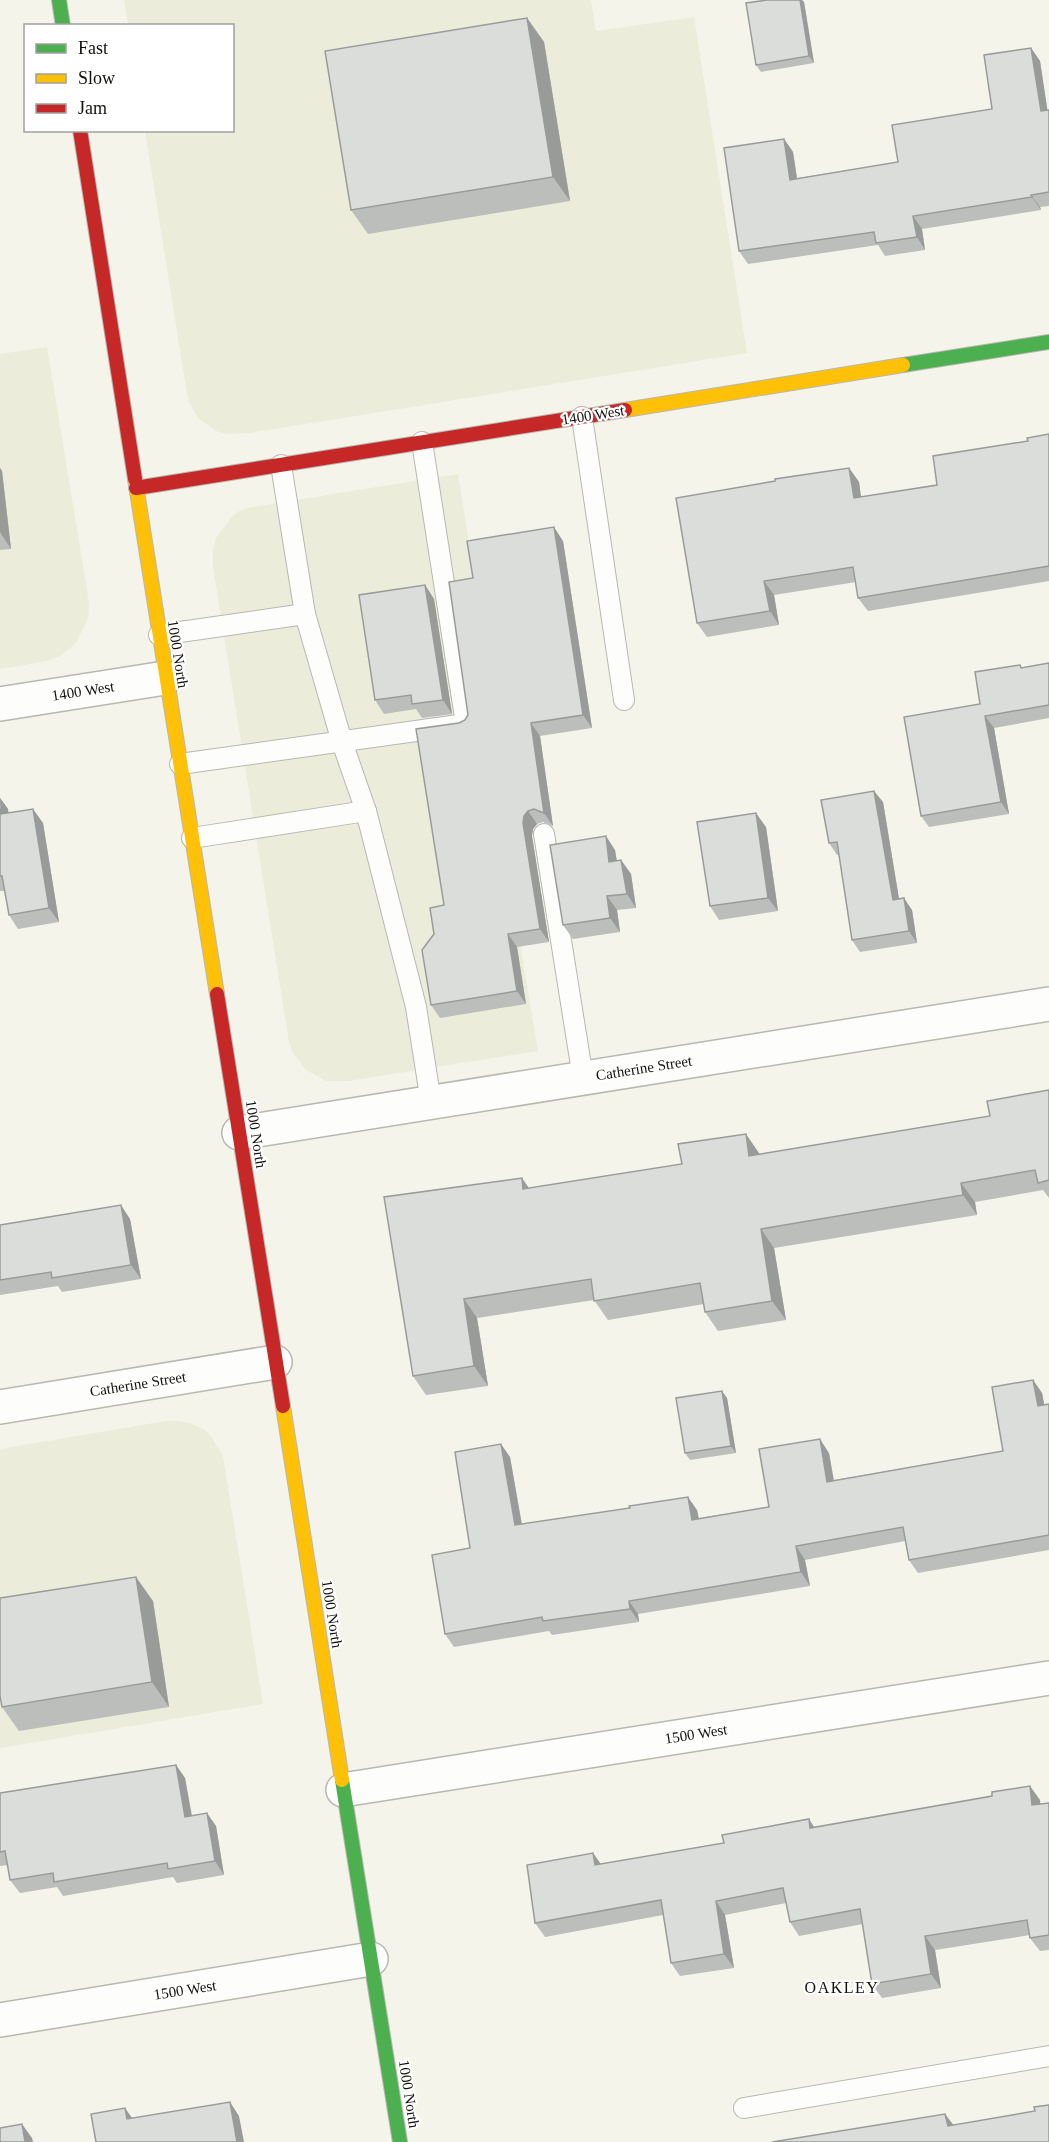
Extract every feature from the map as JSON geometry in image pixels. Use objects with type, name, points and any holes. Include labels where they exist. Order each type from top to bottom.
[{"type":"street","points":[[59,0],[63,24]]},
{"type":"street","name":"1000 North","points":[[80,132],[165,678],[400,2142]]},
{"type":"street","name":"1400 West","points":[[136,488],[1049,342]]},
{"type":"street","name":"1400 West","points":[[0,704],[165,678]]},
{"type":"street","name":"Catherine Street","points":[[239,1133],[1049,1004]]},
{"type":"street","name":"Catherine Street","points":[[0,1407],[275,1362]]},
{"type":"street","name":"1500 West","points":[[343,1790],[1049,1678]]},
{"type":"street","name":"1500 West","points":[[0,2020],[371,1959]]},
{"type":"lane","points":[[582,417],[624,700]]},
{"type":"lane","points":[[180,764],[466,724],[422,442]]},
{"type":"lane","points":[[281,465],[305,614],[342,742],[366,811],[417,1007],[431,1102]]},
{"type":"lane","points":[[159,635],[305,614]]},
{"type":"lane","points":[[192,838],[366,811]]},
{"type":"lane","points":[[544,834],[583,1078]]},
{"type":"lane","points":[[744,2108],[1049,2056]]},
{"type":"shaded area","points":[[124,0],[591,0],[596,31],[694,17],[747,353],[250,433],[227,434],[216,431],[198,418],[187,394],[145,132],[234,132],[234,24],[128,24]]},
{"type":"shaded area","points":[[47,347],[89,602],[88,619],[76,643],[62,655],[47,661],[0,669],[0,354]]},
{"type":"shaded area","points":[[458,474],[502,748],[488,750],[538,1051],[348,1081],[326,1081],[306,1070],[293,1053],[289,1042],[213,567],[213,550],[216,538],[230,519],[237,512],[247,508]]},
{"type":"shaded area","points":[[166,1421],[190,1423],[203,1429],[211,1436],[223,1456],[263,1704],[0,1748],[0,1449]]},
{"type":"building","points":[[767,0],[800,0],[809,56],[756,65],[746,3]]},
{"type":"building","points":[[527,18],[553,177],[351,210],[325,51]]},
{"type":"building","points":[[1031,48],[1041,111],[1049,110],[1049,192],[1031,195],[1032,197],[913,216],[917,237],[876,243],[874,232],[739,251],[724,148],[784,139],[790,180],[898,162],[892,125],[992,109],[984,55]]},
{"type":"building","points":[[1049,434],[1049,566],[858,598],[853,567],[764,581],[770,611],[697,623],[676,498],[775,481],[775,479],[849,468],[854,498],[937,485],[933,456],[1028,441],[1027,438]]},
{"type":"building","points":[[554,527],[583,715],[531,723],[544,813],[534,809],[528,811],[523,823],[540,929],[508,934],[517,991],[431,1005],[422,950],[434,934],[430,908],[444,905],[416,729],[459,723],[468,715],[449,582],[473,578],[467,541]]},
{"type":"building","points":[[425,585],[443,700],[412,704],[411,695],[375,700],[359,595]]},
{"type":"building","points":[[1049,663],[1049,705],[985,716],[1001,802],[921,816],[904,717],[980,704],[975,672]]},
{"type":"building","points":[[874,791],[893,900],[904,898],[909,931],[852,940],[837,842],[829,843],[821,800]]},
{"type":"building","points":[[0,808],[1,814],[33,809],[49,908],[9,915],[2,876],[0,876]]},
{"type":"building","points":[[756,813],[768,898],[710,906],[697,822]]},
{"type":"building","points":[[606,836],[609,862],[621,860],[627,894],[607,896],[610,918],[563,925],[550,845]]},
{"type":"building","points":[[1049,1090],[1049,1180],[1038,1183],[1035,1170],[961,1183],[963,1195],[761,1229],[772,1301],[705,1312],[700,1283],[594,1301],[591,1279],[464,1299],[474,1366],[413,1376],[384,1197],[522,1178],[523,1189],[682,1164],[678,1144],[746,1134],[749,1156],[990,1116],[987,1101]]},
{"type":"building","points":[[121,1205],[131,1265],[52,1278],[51,1272],[0,1280],[0,1225]]},
{"type":"building","points":[[1033,1380],[1038,1406],[1049,1404],[1049,1535],[909,1560],[903,1527],[796,1546],[801,1572],[629,1601],[630,1609],[543,1621],[542,1617],[445,1634],[432,1555],[470,1548],[455,1452],[501,1444],[515,1525],[688,1497],[692,1520],[769,1507],[759,1449],[820,1439],[827,1482],[1003,1451],[992,1387]]},
{"type":"building","points":[[722,1391],[731,1446],[685,1453],[676,1398]]},
{"type":"building","points":[[136,1577],[152,1682],[2,1707],[0,1598]]},
{"type":"building","points":[[176,1765],[185,1817],[207,1813],[215,1861],[168,1869],[167,1863],[54,1882],[53,1873],[10,1880],[5,1851],[0,1852],[0,1793]]},
{"type":"building","points":[[1030,1786],[1032,1805],[1049,1803],[1049,1935],[1030,1938],[1027,1920],[925,1936],[931,1974],[872,1984],[860,1909],[790,1922],[783,1888],[716,1901],[724,1954],[671,1963],[661,1900],[535,1923],[527,1865],[593,1853],[595,1865],[724,1843],[722,1835],[809,1819],[810,1828],[992,1796],[992,1792]]},
{"type":"building","points":[[230,2102],[237,2142],[96,2142],[91,2114],[125,2108],[127,2119]]},
{"type":"building","points":[[1049,2105],[1049,2142],[772,2142],[945,2114],[948,2126],[1035,2111],[1034,2107]]},
{"type":"building","points":[[22,2124],[25,2142],[0,2142],[0,2128]]},
{"type":"traffic: fast","points":[[59,0],[63,24]]},
{"type":"traffic: fast","points":[[903,365],[1049,342]]},
{"type":"traffic: fast","points":[[342,1780],[400,2142]]},
{"type":"traffic: slow","points":[[625,410],[903,365]]},
{"type":"traffic: slow","points":[[135,479],[217,994]]},
{"type":"traffic: slow","points":[[283,1406],[342,1780]]},
{"type":"traffic: jam","points":[[80,132],[135,479]]},
{"type":"traffic: jam","points":[[136,488],[625,410]]},
{"type":"traffic: jam","points":[[217,994],[283,1406]]},
{"type":"district","name":"OAKLEY","points":[[842,1987]]}]
